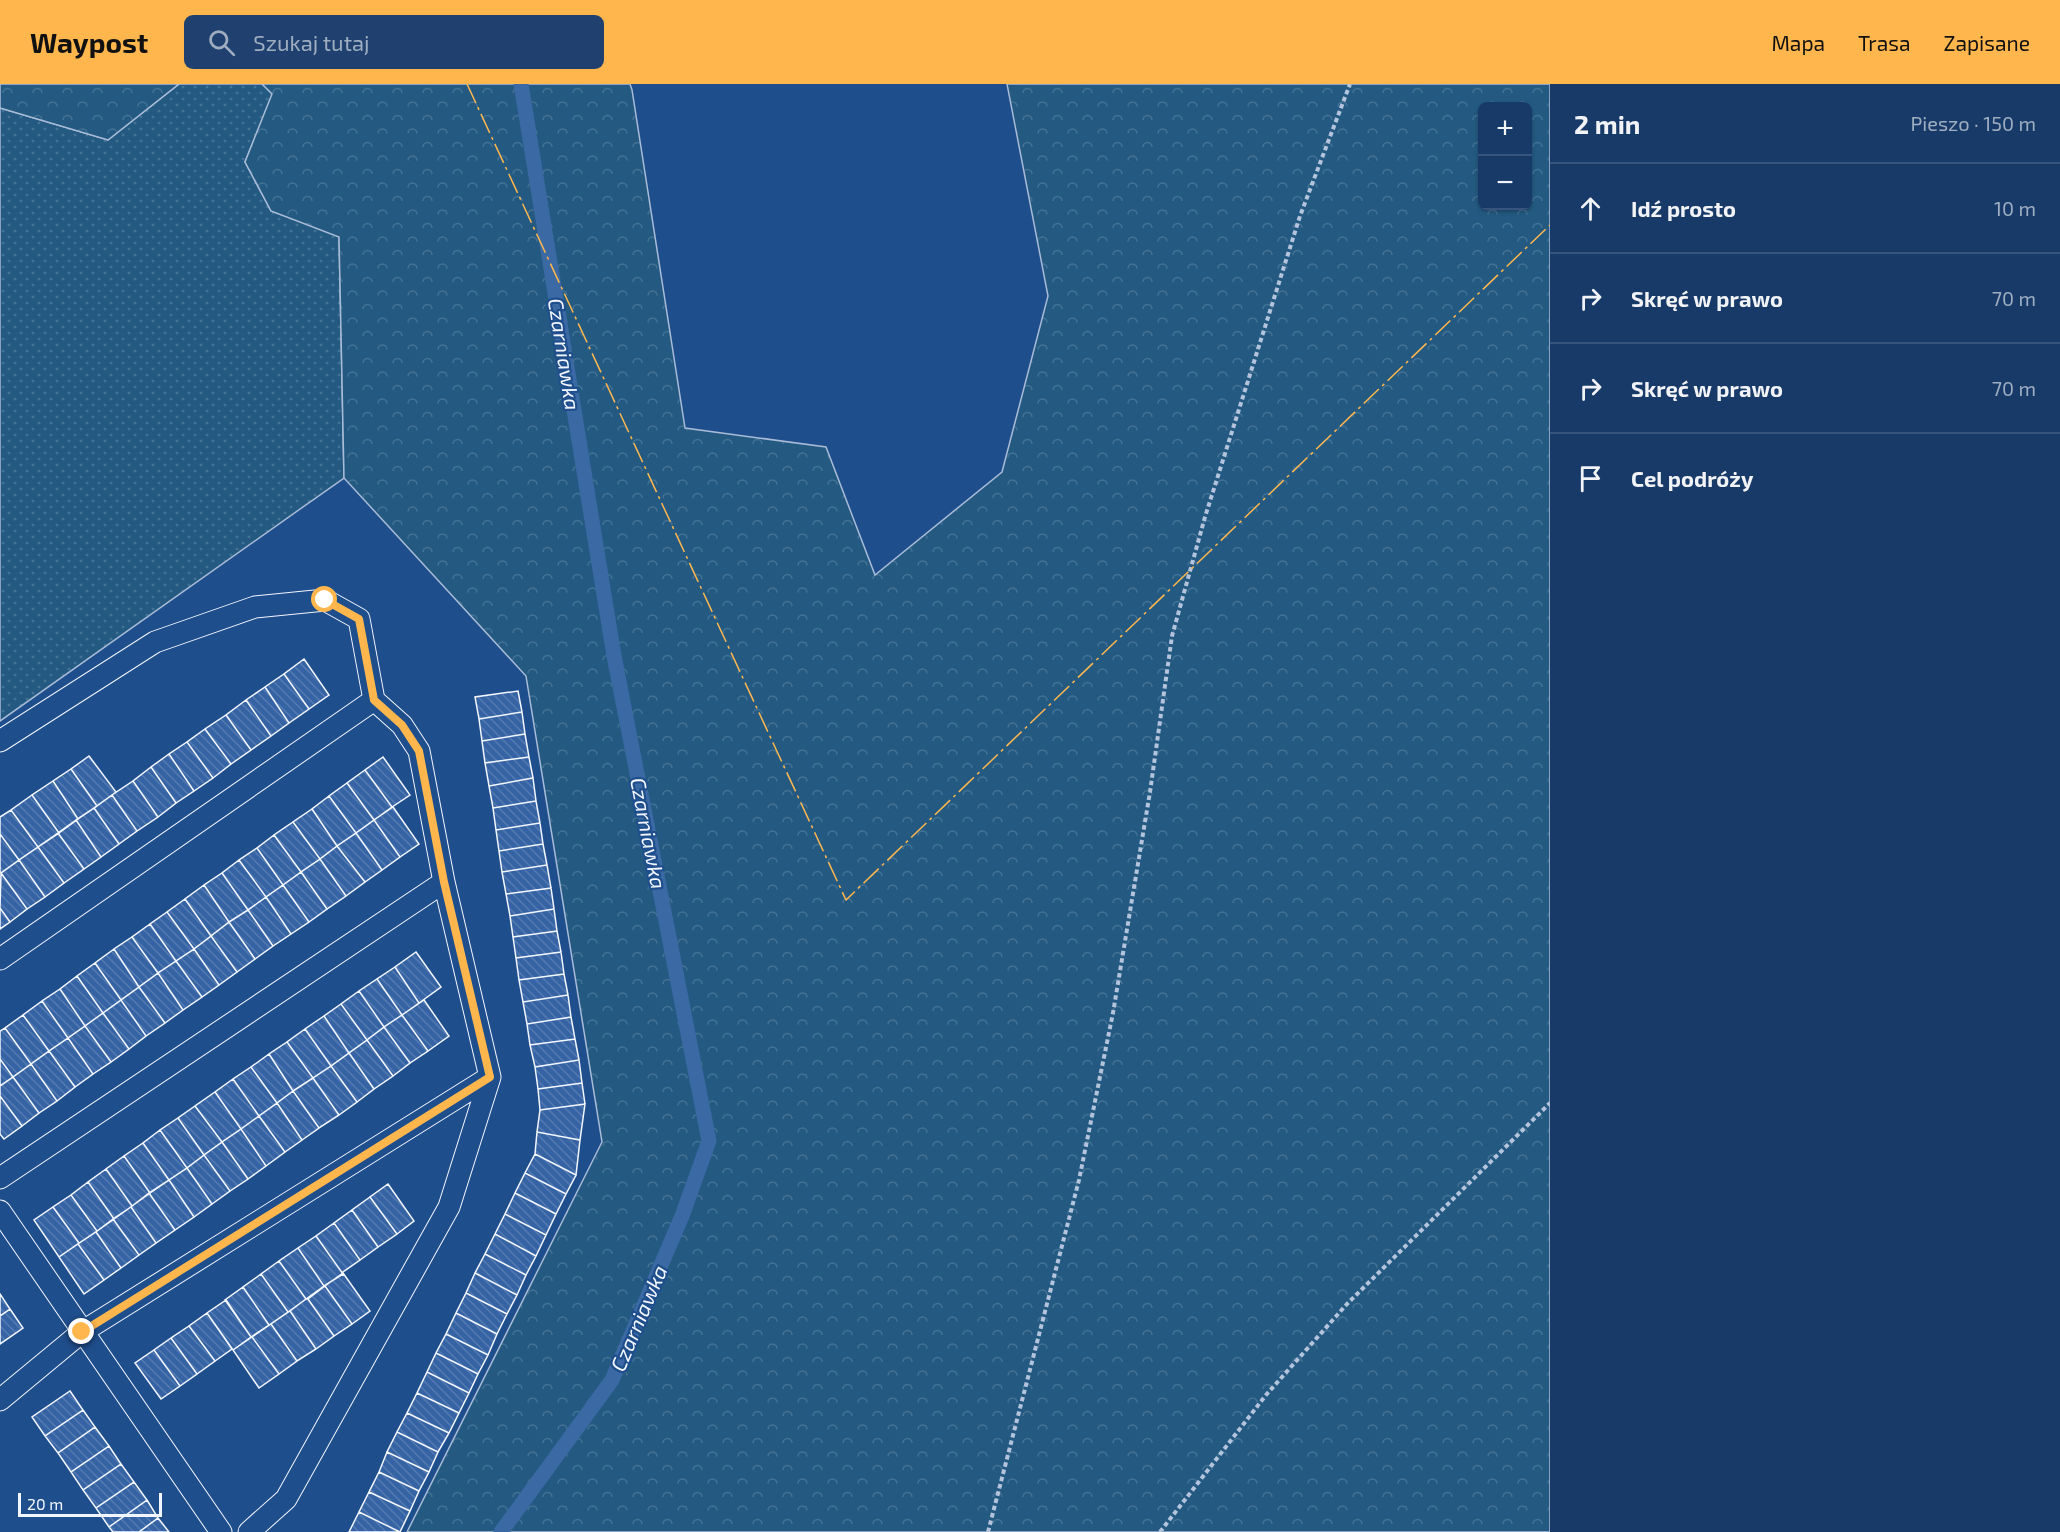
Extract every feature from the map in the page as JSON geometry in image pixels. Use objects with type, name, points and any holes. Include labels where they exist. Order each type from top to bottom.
[{"type":"lane","points":[[0,741],[155,642],[255,607],[325,600],[359,619],[374,700],[402,725],[419,751],[444,882],[490,1077],[450,1207],[286,1499],[249,1532]]},
{"type":"lane","points":[[0,959],[374,700]]},
{"type":"lane","points":[[0,1178],[444,882]]},
{"type":"lane","points":[[0,1400],[82,1332],[490,1077]]},
{"type":"lane","points":[[0,1211],[221,1532]]},
{"type":"path","points":[[988,1532],[1079,1180],[1113,1013],[1150,792],[1172,636],[1205,517],[1300,216],[1350,84]]},
{"type":"path","points":[[1160,1532],[1266,1395],[1347,1304],[1550,1103]]},
{"type":"green space","points":[[0,84],[179,84],[108,140],[0,108]]},
{"type":"green space","points":[[179,84],[262,84],[273,93],[245,162],[271,211],[339,236],[344,478],[0,721],[0,108],[108,140]]},
{"type":"green space","points":[[262,84],[630,84],[685,428],[826,447],[875,575],[1002,472],[1048,296],[1007,84],[1550,84],[1550,1532],[407,1532],[602,1142],[526,676],[344,478],[339,237],[271,211],[245,162],[272,94]]},
{"type":"building","points":[[304,659],[329,695],[309,709],[284,674]]},
{"type":"building","points":[[284,674],[309,709],[289,723],[265,687]]},
{"type":"building","points":[[265,687],[289,723],[271,736],[246,700]]},
{"type":"building","points":[[518,691],[522,712],[479,719],[475,697]]},
{"type":"building","points":[[246,700],[271,736],[251,750],[226,715]]},
{"type":"building","points":[[522,712],[525,734],[482,741],[479,719]]},
{"type":"building","points":[[226,715],[251,750],[231,764],[205,729]]},
{"type":"building","points":[[205,729],[231,764],[213,778],[187,742]]},
{"type":"building","points":[[525,734],[529,757],[485,763],[482,741]]},
{"type":"building","points":[[187,742],[213,778],[194,791],[169,754]]},
{"type":"building","points":[[169,754],[194,791],[176,803],[151,767]]},
{"type":"building","points":[[89,756],[116,792],[97,806],[71,769]]},
{"type":"building","points":[[383,757],[410,795],[392,807],[365,770]]},
{"type":"building","points":[[529,757],[533,778],[489,786],[485,763]]},
{"type":"building","points":[[151,767],[176,803],[158,817],[133,781]]},
{"type":"building","points":[[71,769],[97,806],[78,819],[53,781]]},
{"type":"building","points":[[365,770],[392,807],[374,820],[347,783]]},
{"type":"building","points":[[533,778],[536,801],[493,808],[489,786]]},
{"type":"building","points":[[53,781],[78,819],[59,833],[32,795]]},
{"type":"building","points":[[133,781],[158,817],[137,831],[112,795]]},
{"type":"building","points":[[347,783],[374,820],[356,833],[329,796]]},
{"type":"building","points":[[32,795],[59,833],[38,847],[11,810]]},
{"type":"building","points":[[112,795],[137,831],[119,844],[94,808]]},
{"type":"building","points":[[329,796],[356,833],[337,846],[312,809]]},
{"type":"building","points":[[536,801],[540,823],[496,830],[493,808]]},
{"type":"building","points":[[393,807],[419,844],[400,857],[374,820]]},
{"type":"building","points":[[94,808],[119,844],[101,857],[76,820]]},
{"type":"building","points":[[312,809],[337,846],[320,859],[293,822]]},
{"type":"building","points":[[11,810],[38,847],[19,860],[0,834],[0,817]]},
{"type":"building","points":[[76,820],[101,857],[84,869],[58,833]]},
{"type":"building","points":[[374,820],[400,857],[382,870],[356,833]]},
{"type":"building","points":[[293,822],[320,859],[301,872],[274,835]]},
{"type":"building","points":[[540,823],[543,844],[499,851],[496,830]]},
{"type":"building","points":[[58,833],[84,869],[64,883],[38,847]]},
{"type":"building","points":[[356,833],[382,870],[365,882],[337,846]]},
{"type":"building","points":[[0,834],[19,860],[1,873],[0,872]]},
{"type":"building","points":[[274,835],[301,872],[283,885],[257,848]]},
{"type":"building","points":[[543,844],[547,865],[502,872],[499,851]]},
{"type":"building","points":[[337,846],[365,882],[346,896],[320,859]]},
{"type":"building","points":[[38,847],[64,883],[45,897],[19,860]]},
{"type":"building","points":[[257,848],[283,885],[266,897],[239,860]]},
{"type":"building","points":[[320,859],[346,896],[327,909],[301,872]]},
{"type":"building","points":[[19,860],[45,897],[27,909],[1,873]]},
{"type":"building","points":[[239,860],[266,897],[248,910],[222,873]]},
{"type":"building","points":[[547,865],[551,888],[506,894],[502,872]]},
{"type":"building","points":[[301,872],[327,909],[309,922],[283,885]]},
{"type":"building","points":[[1,873],[27,909],[10,922],[0,908]]},
{"type":"building","points":[[222,873],[248,910],[229,922],[204,885]]},
{"type":"building","points":[[204,885],[229,922],[211,936],[185,899]]},
{"type":"building","points":[[283,885],[309,922],[291,934],[266,897]]},
{"type":"building","points":[[551,888],[554,909],[510,916],[506,894]]},
{"type":"building","points":[[266,897],[291,934],[273,946],[248,910]]},
{"type":"building","points":[[185,899],[211,936],[194,949],[167,912]]},
{"type":"building","points":[[0,908],[10,922],[0,929]]},
{"type":"building","points":[[554,909],[557,931],[513,937],[510,916]]},
{"type":"building","points":[[248,910],[273,946],[255,959],[229,922]]},
{"type":"building","points":[[167,912],[194,949],[176,961],[150,924]]},
{"type":"building","points":[[229,922],[255,959],[237,972],[211,936]]},
{"type":"building","points":[[150,924],[176,961],[158,973],[132,937]]},
{"type":"building","points":[[557,931],[561,952],[516,958],[513,937]]},
{"type":"building","points":[[211,936],[237,972],[219,985],[194,949]]},
{"type":"building","points":[[132,937],[158,973],[139,987],[114,949]]},
{"type":"building","points":[[114,949],[139,987],[121,1000],[95,963]]},
{"type":"building","points":[[194,949],[219,985],[202,997],[176,961]]},
{"type":"building","points":[[416,952],[441,987],[419,1003],[395,967]]},
{"type":"building","points":[[561,952],[564,974],[519,980],[516,958]]},
{"type":"building","points":[[176,961],[202,997],[183,1010],[158,973]]},
{"type":"building","points":[[95,963],[121,1000],[103,1013],[77,976]]},
{"type":"building","points":[[395,967],[419,1003],[402,1015],[377,979]]},
{"type":"building","points":[[158,973],[183,1010],[165,1023],[139,987]]},
{"type":"building","points":[[564,974],[568,995],[523,1002],[519,980]]},
{"type":"building","points":[[77,976],[103,1013],[85,1026],[60,989]]},
{"type":"building","points":[[377,979],[402,1015],[384,1027],[359,991]]},
{"type":"building","points":[[139,987],[165,1023],[146,1036],[121,1000]]},
{"type":"building","points":[[60,989],[85,1026],[68,1038],[42,1001]]},
{"type":"building","points":[[359,991],[384,1027],[367,1040],[341,1004]]},
{"type":"building","points":[[568,995],[571,1017],[527,1024],[523,1002]]},
{"type":"building","points":[[121,1000],[146,1036],[129,1049],[103,1013]]},
{"type":"building","points":[[424,1000],[449,1036],[428,1051],[402,1015]]},
{"type":"building","points":[[42,1001],[68,1038],[49,1051],[23,1015]]},
{"type":"building","points":[[341,1004],[367,1040],[349,1053],[324,1016]]},
{"type":"building","points":[[103,1013],[129,1049],[111,1062],[85,1026]]},
{"type":"building","points":[[23,1015],[49,1051],[31,1064],[5,1028]]},
{"type":"building","points":[[402,1015],[428,1051],[410,1063],[384,1027]]},
{"type":"building","points":[[324,1016],[349,1053],[331,1066],[305,1029]]},
{"type":"building","points":[[571,1017],[575,1039],[530,1045],[527,1024]]},
{"type":"building","points":[[85,1026],[111,1062],[93,1074],[68,1038]]},
{"type":"building","points":[[384,1027],[410,1063],[393,1076],[367,1040]]},
{"type":"building","points":[[5,1028],[31,1064],[13,1077],[0,1059],[0,1031]]},
{"type":"building","points":[[305,1029],[331,1066],[313,1078],[287,1042]]},
{"type":"building","points":[[68,1038],[93,1074],[75,1087],[49,1051]]},
{"type":"building","points":[[575,1039],[579,1060],[535,1067],[530,1045]]},
{"type":"building","points":[[367,1040],[393,1076],[374,1089],[349,1053]]},
{"type":"building","points":[[287,1042],[313,1078],[293,1091],[269,1054]]},
{"type":"building","points":[[49,1051],[75,1087],[57,1101],[31,1064]]},
{"type":"building","points":[[349,1053],[374,1089],[357,1102],[331,1066]]},
{"type":"building","points":[[269,1054],[293,1091],[277,1103],[251,1067]]},
{"type":"building","points":[[0,1059],[13,1077],[0,1086]]},
{"type":"building","points":[[579,1060],[582,1083],[538,1089],[535,1067]]},
{"type":"building","points":[[31,1064],[57,1101],[39,1113],[13,1077]]},
{"type":"building","points":[[331,1066],[357,1102],[339,1115],[313,1078]]},
{"type":"building","points":[[251,1067],[277,1103],[259,1116],[233,1079]]},
{"type":"building","points":[[13,1077],[39,1113],[22,1126],[0,1096],[0,1086]]},
{"type":"building","points":[[313,1078],[339,1115],[319,1128],[293,1091]]},
{"type":"building","points":[[233,1079],[259,1116],[241,1129],[215,1092]]},
{"type":"building","points":[[582,1083],[585,1104],[540,1110],[538,1089]]},
{"type":"building","points":[[293,1091],[319,1128],[302,1140],[277,1103]]},
{"type":"building","points":[[215,1092],[241,1129],[222,1142],[195,1106]]},
{"type":"building","points":[[0,1096],[22,1126],[4,1139],[0,1134]]},
{"type":"building","points":[[277,1103],[302,1140],[285,1152],[259,1116]]},
{"type":"building","points":[[585,1104],[580,1140],[537,1132],[540,1110]]},
{"type":"building","points":[[195,1106],[222,1142],[204,1155],[178,1118]]},
{"type":"building","points":[[259,1116],[285,1152],[266,1166],[241,1129]]},
{"type":"building","points":[[178,1118],[204,1155],[187,1168],[160,1130]]},
{"type":"building","points":[[241,1129],[266,1166],[248,1179],[222,1142]]},
{"type":"building","points":[[160,1130],[187,1168],[169,1180],[143,1143]]},
{"type":"building","points":[[537,1132],[580,1140],[576,1175],[535,1154]]},
{"type":"building","points":[[222,1142],[248,1179],[230,1191],[204,1155]]},
{"type":"building","points":[[143,1143],[169,1180],[150,1193],[124,1156]]},
{"type":"building","points":[[535,1154],[576,1175],[566,1194],[525,1173]]},
{"type":"building","points":[[204,1155],[230,1191],[212,1204],[187,1168]]},
{"type":"building","points":[[124,1156],[150,1193],[132,1206],[106,1169]]},
{"type":"building","points":[[187,1168],[212,1204],[194,1217],[169,1180]]},
{"type":"building","points":[[106,1169],[132,1206],[114,1219],[88,1182]]},
{"type":"building","points":[[525,1173],[566,1194],[556,1214],[515,1193]]},
{"type":"building","points":[[169,1180],[194,1217],[175,1230],[149,1193]]},
{"type":"building","points":[[88,1182],[114,1219],[97,1231],[71,1195]]},
{"type":"building","points":[[388,1184],[414,1221],[397,1234],[370,1197]]},
{"type":"building","points":[[149,1193],[175,1230],[156,1243],[131,1207]]},
{"type":"building","points":[[515,1193],[556,1214],[546,1235],[505,1214]]},
{"type":"building","points":[[71,1195],[97,1231],[79,1243],[53,1207]]},
{"type":"building","points":[[370,1197],[397,1234],[378,1247],[352,1210]]},
{"type":"building","points":[[53,1207],[79,1243],[59,1257],[34,1220]]},
{"type":"building","points":[[131,1207],[156,1243],[139,1255],[113,1219]]},
{"type":"building","points":[[352,1210],[378,1247],[360,1260],[334,1223]]},
{"type":"building","points":[[505,1214],[546,1235],[536,1256],[495,1234]]},
{"type":"building","points":[[113,1219],[139,1255],[121,1268],[96,1232]]},
{"type":"building","points":[[334,1223],[360,1260],[343,1274],[316,1236]]},
{"type":"building","points":[[96,1232],[121,1268],[104,1280],[78,1244]]},
{"type":"building","points":[[495,1234],[536,1256],[526,1275],[485,1254]]},
{"type":"building","points":[[316,1236],[343,1274],[324,1286],[298,1248]]},
{"type":"building","points":[[78,1244],[104,1280],[84,1294],[59,1257]]},
{"type":"building","points":[[298,1248],[324,1286],[306,1299],[279,1261]]},
{"type":"building","points":[[485,1254],[526,1275],[517,1295],[475,1273]]},
{"type":"building","points":[[279,1261],[306,1299],[288,1312],[261,1274]]},
{"type":"building","points":[[343,1273],[370,1311],[352,1324],[325,1286]]},
{"type":"building","points":[[475,1273],[517,1295],[507,1314],[466,1293]]},
{"type":"building","points":[[261,1274],[288,1312],[269,1325],[243,1287]]},
{"type":"building","points":[[325,1286],[352,1324],[334,1336],[308,1299]]},
{"type":"building","points":[[243,1287],[269,1325],[251,1337],[225,1300]]},
{"type":"building","points":[[466,1293],[507,1314],[497,1334],[456,1313]]},
{"type":"building","points":[[0,1294],[10,1309],[0,1316]]},
{"type":"building","points":[[306,1299],[334,1336],[316,1349],[290,1311]]},
{"type":"building","points":[[226,1300],[251,1337],[233,1350],[207,1313]]},
{"type":"building","points":[[10,1309],[23,1328],[0,1344],[0,1316]]},
{"type":"building","points":[[290,1311],[316,1349],[297,1361],[271,1324]]},
{"type":"building","points":[[207,1313],[232,1349],[215,1361],[189,1326]]},
{"type":"building","points":[[456,1313],[497,1334],[488,1355],[446,1334]]},
{"type":"building","points":[[271,1324],[297,1361],[279,1374],[252,1337]]},
{"type":"building","points":[[189,1326],[215,1361],[197,1374],[171,1338]]},
{"type":"building","points":[[446,1334],[488,1355],[478,1374],[436,1353]]},
{"type":"building","points":[[252,1337],[279,1374],[259,1388],[233,1350]]},
{"type":"building","points":[[171,1338],[197,1374],[180,1386],[154,1350]]},
{"type":"building","points":[[154,1350],[180,1386],[161,1399],[135,1363]]},
{"type":"building","points":[[436,1353],[478,1374],[469,1393],[427,1372]]},
{"type":"building","points":[[427,1372],[469,1393],[459,1413],[417,1393]]},
{"type":"building","points":[[70,1391],[83,1410],[45,1436],[32,1417]]},
{"type":"building","points":[[417,1393],[459,1413],[449,1433],[407,1413]]},
{"type":"building","points":[[83,1410],[95,1427],[58,1453],[45,1436]]},
{"type":"building","points":[[407,1413],[449,1433],[438,1452],[397,1432]]},
{"type":"building","points":[[95,1427],[109,1446],[71,1472],[58,1453]]},
{"type":"building","points":[[397,1432],[438,1452],[429,1472],[387,1452]]},
{"type":"building","points":[[109,1446],[121,1464],[83,1490],[71,1472]]},
{"type":"building","points":[[387,1452],[429,1472],[419,1491],[379,1472]]},
{"type":"building","points":[[121,1464],[134,1482],[96,1508],[83,1490]]},
{"type":"building","points":[[379,1472],[419,1491],[410,1511],[369,1492]]},
{"type":"building","points":[[134,1482],[147,1500],[109,1527],[96,1508]]},
{"type":"building","points":[[369,1492],[410,1511],[400,1532],[359,1512]]},
{"type":"building","points":[[147,1500],[158,1518],[139,1532],[113,1532],[109,1527]]},
{"type":"building","points":[[359,1512],[400,1532],[349,1532]]},
{"type":"building","points":[[158,1518],[169,1532],[139,1532]]},
{"type":"waterway","name":"Czarniawka","points":[[501,1532],[612,1380],[682,1216],[709,1141],[614,656],[521,84]]},
{"type":"power","points":[[467,84],[846,900],[1550,225]]},
{"type":"route","points":[[82,1332],[490,1077],[444,882],[419,751],[402,725],[374,700],[359,619],[325,600]]}]
